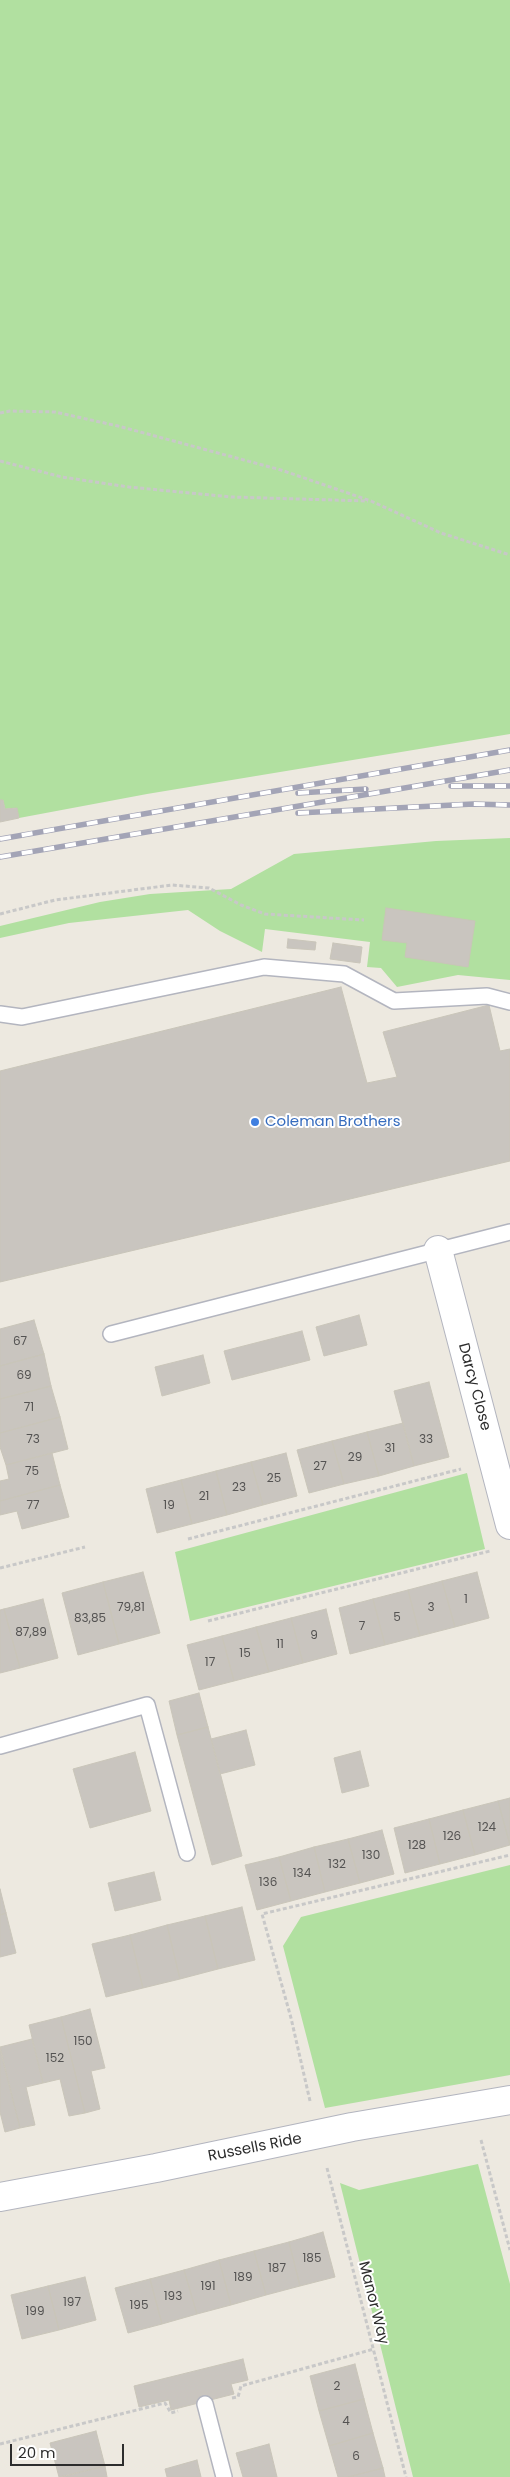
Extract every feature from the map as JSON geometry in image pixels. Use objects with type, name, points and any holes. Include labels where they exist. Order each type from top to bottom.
[{"type":"street","name":"Darcy Close","points":[[438,1250],[510,1525]]},
{"type":"street","name":"Russells Ride","points":[[0,2197],[510,2100]]},
{"type":"lane","points":[[0,1014],[22,1018],[264,967],[344,974],[394,1001],[487,996],[510,1002]]},
{"type":"lane","points":[[111,1334],[510,1232]]},
{"type":"lane","points":[[0,1746],[147,1705],[187,1853]]},
{"type":"lane","points":[[205,2404],[224,2477]]},
{"type":"path","points":[[0,413],[10,411],[55,412],[118,426],[281,470],[371,501],[441,534],[510,555]]},
{"type":"path","points":[[0,461],[62,476],[129,488],[231,497],[371,501]]},
{"type":"path","points":[[0,914],[55,900],[172,885],[209,888],[241,905],[266,914],[364,920]]},
{"type":"path","points":[[188,1539],[493,1460]]},
{"type":"path","points":[[0,1568],[85,1547]]},
{"type":"path","points":[[208,1621],[491,1550]]},
{"type":"path","name":"Manor Way","points":[[406,2477],[318,2135],[291,2018],[262,1914],[510,1855]]},
{"type":"path","points":[[472,2106],[510,2250]]},
{"type":"green space","points":[[0,0],[510,0],[510,734],[147,794],[19,818],[16,808],[5,809],[3,800],[0,800]]},
{"type":"green space","points":[[510,838],[510,980],[458,975],[397,987],[381,968],[367,967],[370,942],[265,929],[262,952],[220,931],[188,910],[69,923],[0,938],[0,926],[100,902],[150,894],[231,889],[294,854],[436,841]]},
{"type":"green space","points":[[467,1473],[485,1549],[190,1621],[175,1552]]},
{"type":"green space","points":[[510,1865],[510,2075],[325,2108],[283,1946],[301,1917]]},
{"type":"green space","points":[[478,2164],[510,2284],[510,2477],[413,2477],[340,2183],[359,2190]]},
{"type":"building","points":[[0,800],[3,800],[5,809],[17,808],[19,818],[0,822]]},
{"type":"building","points":[[386,908],[475,921],[468,967],[405,957],[407,943],[382,940]]},
{"type":"building","points":[[288,939],[316,942],[315,950],[287,948]]},
{"type":"building","points":[[333,943],[362,947],[360,963],[330,959]]},
{"type":"building","name":"Coleman Brothers","points":[[341,987],[367,1083],[397,1077],[383,1032],[489,1005],[500,1051],[510,1049],[510,1161],[0,1282],[0,1071]]},
{"type":"building","points":[[359,1315],[367,1345],[324,1356],[316,1327]]},
{"type":"building","points":[[34,1320],[44,1354],[0,1366],[0,1329]]},
{"type":"building","points":[[302,1331],[310,1360],[232,1380],[224,1351]]},
{"type":"building","points":[[44,1354],[51,1386],[0,1399],[0,1366]]},
{"type":"building","points":[[203,1355],[210,1383],[162,1396],[155,1367]]},
{"type":"building","points":[[429,1382],[449,1457],[414,1466],[394,1391]]},
{"type":"building","points":[[51,1386],[60,1417],[0,1433],[0,1399]]},
{"type":"building","points":[[60,1417],[68,1449],[6,1465],[0,1447],[0,1433]]},
{"type":"building","points":[[403,1423],[414,1466],[379,1476],[367,1432]]},
{"type":"building","points":[[367,1432],[379,1476],[344,1484],[332,1441]]},
{"type":"building","points":[[332,1441],[344,1484],[309,1493],[297,1450]]},
{"type":"building","points":[[52,1453],[60,1485],[0,1501],[0,1481],[9,1479],[6,1465]]},
{"type":"building","points":[[286,1453],[297,1496],[263,1505],[251,1462]]},
{"type":"building","points":[[251,1462],[263,1505],[227,1515],[216,1471]]},
{"type":"building","points":[[216,1471],[227,1515],[192,1524],[181,1480]]},
{"type":"building","points":[[181,1480],[192,1524],[157,1533],[146,1489]]},
{"type":"building","points":[[60,1485],[69,1517],[22,1529],[17,1511],[0,1515],[0,1501]]},
{"type":"building","points":[[143,1572],[160,1633],[119,1644],[103,1582]]},
{"type":"building","points":[[477,1572],[489,1618],[455,1627],[442,1581]]},
{"type":"building","points":[[442,1581],[455,1627],[420,1636],[408,1590]]},
{"type":"building","points":[[103,1582],[119,1644],[78,1655],[62,1593]]},
{"type":"building","points":[[408,1590],[420,1636],[385,1645],[373,1599]]},
{"type":"building","points":[[43,1599],[58,1658],[20,1668],[4,1609]]},
{"type":"building","points":[[373,1599],[385,1645],[350,1654],[339,1608]]},
{"type":"building","points":[[4,1609],[20,1668],[0,1673],[0,1610]]},
{"type":"building","points":[[326,1609],[337,1654],[303,1663],[291,1618]]},
{"type":"building","points":[[291,1618],[303,1663],[269,1672],[256,1627]]},
{"type":"building","points":[[256,1627],[269,1672],[234,1681],[222,1636]]},
{"type":"building","points":[[222,1636],[234,1681],[199,1690],[187,1645]]},
{"type":"building","points":[[199,1693],[208,1727],[177,1735],[169,1701]]},
{"type":"building","points":[[208,1727],[242,1856],[212,1865],[177,1735]]},
{"type":"building","points":[[246,1730],[255,1765],[220,1774],[211,1739]]},
{"type":"building","points":[[360,1751],[369,1786],[342,1793],[334,1758]]},
{"type":"building","points":[[135,1752],[151,1811],[90,1828],[73,1769]]},
{"type":"building","points":[[510,1798],[510,1845],[498,1801]]},
{"type":"building","points":[[498,1801],[510,1845],[475,1855],[463,1810]]},
{"type":"building","points":[[463,1810],[475,1855],[440,1864],[429,1819]]},
{"type":"building","points":[[429,1819],[440,1864],[405,1873],[394,1828]]},
{"type":"building","points":[[382,1830],[394,1874],[360,1883],[348,1839]]},
{"type":"building","points":[[348,1839],[360,1883],[325,1892],[314,1847]]},
{"type":"building","points":[[314,1847],[325,1892],[291,1901],[279,1857]]},
{"type":"building","points":[[279,1857],[291,1901],[257,1910],[245,1865]]},
{"type":"building","points":[[154,1872],[161,1900],[115,1911],[108,1883]]},
{"type":"building","points":[[0,1889],[6,1913],[0,1915]]},
{"type":"building","points":[[242,1907],[255,1960],[218,1969],[205,1916]]},
{"type":"building","points":[[6,1913],[16,1953],[0,1957],[0,1915]]},
{"type":"building","points":[[205,1916],[218,1969],[180,1979],[167,1925]]},
{"type":"building","points":[[167,1925],[180,1979],[143,1988],[130,1935]]},
{"type":"building","points":[[130,1935],[143,1988],[106,1997],[92,1944]]},
{"type":"building","points":[[90,2009],[105,2068],[91,2071],[100,2109],[85,2113],[61,2017]]},
{"type":"building","points":[[61,2017],[85,2113],[69,2116],[60,2079],[43,2083],[29,2025]]},
{"type":"building","points":[[32,2039],[43,2083],[26,2087],[35,2125],[20,2128],[0,2047]]},
{"type":"building","points":[[0,2050],[20,2128],[5,2132],[0,2112]]},
{"type":"building","points":[[323,2232],[335,2277],[300,2286],[289,2242]]},
{"type":"building","points":[[289,2242],[300,2286],[266,2295],[254,2251]]},
{"type":"building","points":[[254,2251],[266,2295],[231,2305],[219,2260]]},
{"type":"building","points":[[219,2260],[231,2305],[197,2314],[184,2270]]},
{"type":"building","points":[[184,2270],[197,2314],[162,2324],[150,2279]]},
{"type":"building","points":[[85,2277],[96,2320],[59,2330],[48,2286]]},
{"type":"building","points":[[150,2279],[162,2324],[128,2333],[115,2288]]},
{"type":"building","points":[[48,2286],[59,2330],[22,2339],[11,2295]]},
{"type":"building","points":[[243,2359],[248,2380],[231,2384],[234,2394],[171,2410],[169,2400],[139,2407],[134,2386]]},
{"type":"building","points":[[355,2364],[364,2399],[319,2411],[310,2376]]},
{"type":"building","points":[[364,2399],[373,2433],[329,2446],[319,2411]]},
{"type":"building","points":[[96,2431],[105,2466],[59,2477],[50,2443]]},
{"type":"building","points":[[373,2433],[383,2468],[348,2477],[338,2477],[329,2446]]},
{"type":"building","points":[[269,2444],[277,2477],[243,2477],[236,2453]]},
{"type":"building","points":[[197,2460],[201,2477],[167,2477],[165,2469]]},
{"type":"building","points":[[105,2466],[107,2477],[62,2477]]},
{"type":"building","points":[[383,2468],[385,2477],[348,2477]]},
{"type":"railway","points":[[0,839],[510,750]]},
{"type":"railway","points":[[0,857],[510,770]]},
{"type":"railway","points":[[451,786],[510,786]]},
{"type":"railway","points":[[298,793],[366,789]]},
{"type":"railway","points":[[298,813],[473,804],[510,805]]},
{"type":"place","name":"Coleman Brothers","points":[[255,1122]]}]
